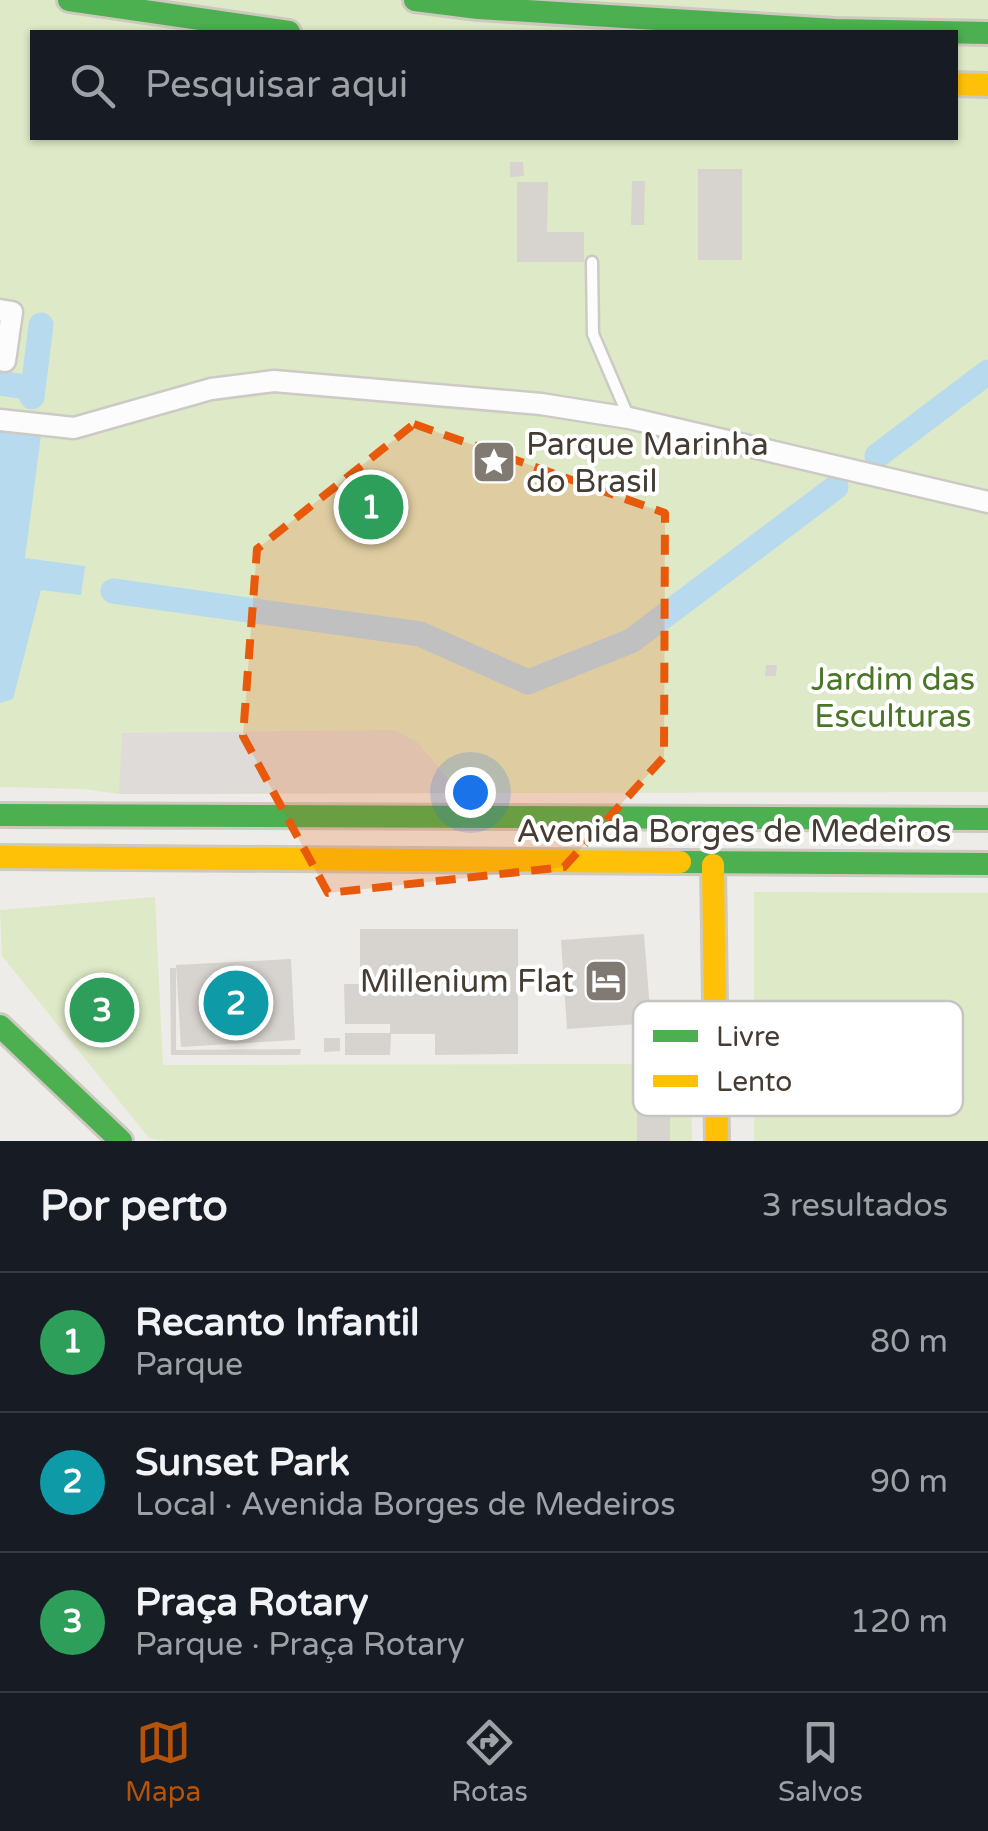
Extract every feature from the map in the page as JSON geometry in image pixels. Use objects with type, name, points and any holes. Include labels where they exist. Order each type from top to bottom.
[{"type":"main road","points":[[69,0],[275,30]]},
{"type":"main road","points":[[416,0],[478,8],[835,30]]},
{"type":"main road","points":[[958,32],[988,33]]},
{"type":"main road","points":[[958,84],[988,85]]},
{"type":"main road","name":"Avenida Borges de Medeiros","points":[[0,814],[458,820],[988,819]]},
{"type":"main road","name":"Avenida Borges de Medeiros","points":[[0,858],[988,864]]},
{"type":"main road","points":[[713,864],[715,1001]]},
{"type":"main road","points":[[0,1026],[121,1141]]},
{"type":"main road","points":[[718,1116],[718,1141]]},
{"type":"street","points":[[0,310],[12,312],[5,361],[0,360]]},
{"type":"street","points":[[0,420],[74,428],[212,390],[274,381],[541,404],[629,418],[988,502]]},
{"type":"lane","points":[[592,262],[593,334],[629,418]]},
{"type":"highlighted area","points":[[414,424],[665,513],[664,757],[564,867],[328,893],[243,736],[257,549]]},
{"type":"green space","name":"Parque Marinha do Brasil","points":[[0,0],[988,0],[988,792],[119,794],[0,787]]},
{"type":"green space","points":[[754,892],[988,893],[988,1141],[754,1141],[754,1116],[963,1116],[963,1001],[754,1001]]},
{"type":"green space","points":[[155,897],[163,1065],[633,1064],[633,1116],[692,1116],[692,1141],[149,1138],[2,956],[0,910]]},
{"type":"shaded area","points":[[394,730],[417,742],[460,793],[119,794],[122,733]]},
{"type":"water","points":[[0,430],[41,435],[25,558],[85,566],[81,595],[41,590],[13,699],[0,703]]},
{"type":"building","points":[[510,162],[523,162],[524,176],[510,177]]},
{"type":"building","points":[[698,169],[742,169],[742,260],[698,260]]},
{"type":"building","points":[[632,181],[645,181],[644,225],[631,225]]},
{"type":"building","points":[[517,182],[548,182],[547,232],[584,232],[584,262],[517,262]]},
{"type":"building","points":[[766,665],[777,665],[776,676],[765,676]]},
{"type":"building","points":[[360,929],[518,929],[518,1054],[435,1055],[435,1034],[391,1034],[390,1055],[345,1055],[345,1033],[390,1033],[390,1024],[345,1024],[344,984],[360,984]]},
{"type":"building","name":"Millenium Flat","points":[[644,934],[649,1001],[633,1001],[633,1024],[567,1029],[561,940]]},
{"type":"building","points":[[291,959],[295,1040],[181,1047],[176,965]]},
{"type":"building","points":[[170,968],[176,968],[176,1050],[301,1049],[300,1055],[171,1055]]},
{"type":"building","points":[[324,1038],[340,1038],[340,1051],[324,1052]]},
{"type":"building","points":[[637,1116],[670,1116],[670,1141],[637,1141]]},
{"type":"waterway","points":[[32,397],[41,325]]},
{"type":"waterway","points":[[877,456],[988,372]]},
{"type":"waterway","points":[[0,383],[33,388]]},
{"type":"waterway","points":[[113,591],[420,634],[528,682],[631,641],[836,487]]},
{"type":"traffic: fast","points":[[69,0],[275,30]]},
{"type":"traffic: fast","points":[[415,0],[478,8],[835,30]]},
{"type":"traffic: fast","points":[[958,32],[988,33]]},
{"type":"traffic: fast","points":[[0,815],[988,819]]},
{"type":"traffic: fast","points":[[680,862],[988,864]]},
{"type":"traffic: fast","points":[[0,1026],[121,1141]]},
{"type":"traffic: slow","points":[[958,84],[988,85]]},
{"type":"traffic: slow","points":[[0,857],[680,862]]},
{"type":"traffic: slow","points":[[713,865],[715,1001]]},
{"type":"traffic: slow","points":[[717,1116],[717,1141]]},
{"type":"place","name":"Parque Marinha do Brasil","points":[[494,462]]},
{"type":"place","name":"Recanto Infantil","points":[[371,507]]},
{"type":"place","name":"Millenium Flat","points":[[606,981]]},
{"type":"place","name":"Sunset Park","points":[[236,1003]]},
{"type":"place","name":"Praça Rotary","points":[[102,1010]]},
{"type":"park label","name":"Jardim das Esculturas","points":[[893,698]]}]
